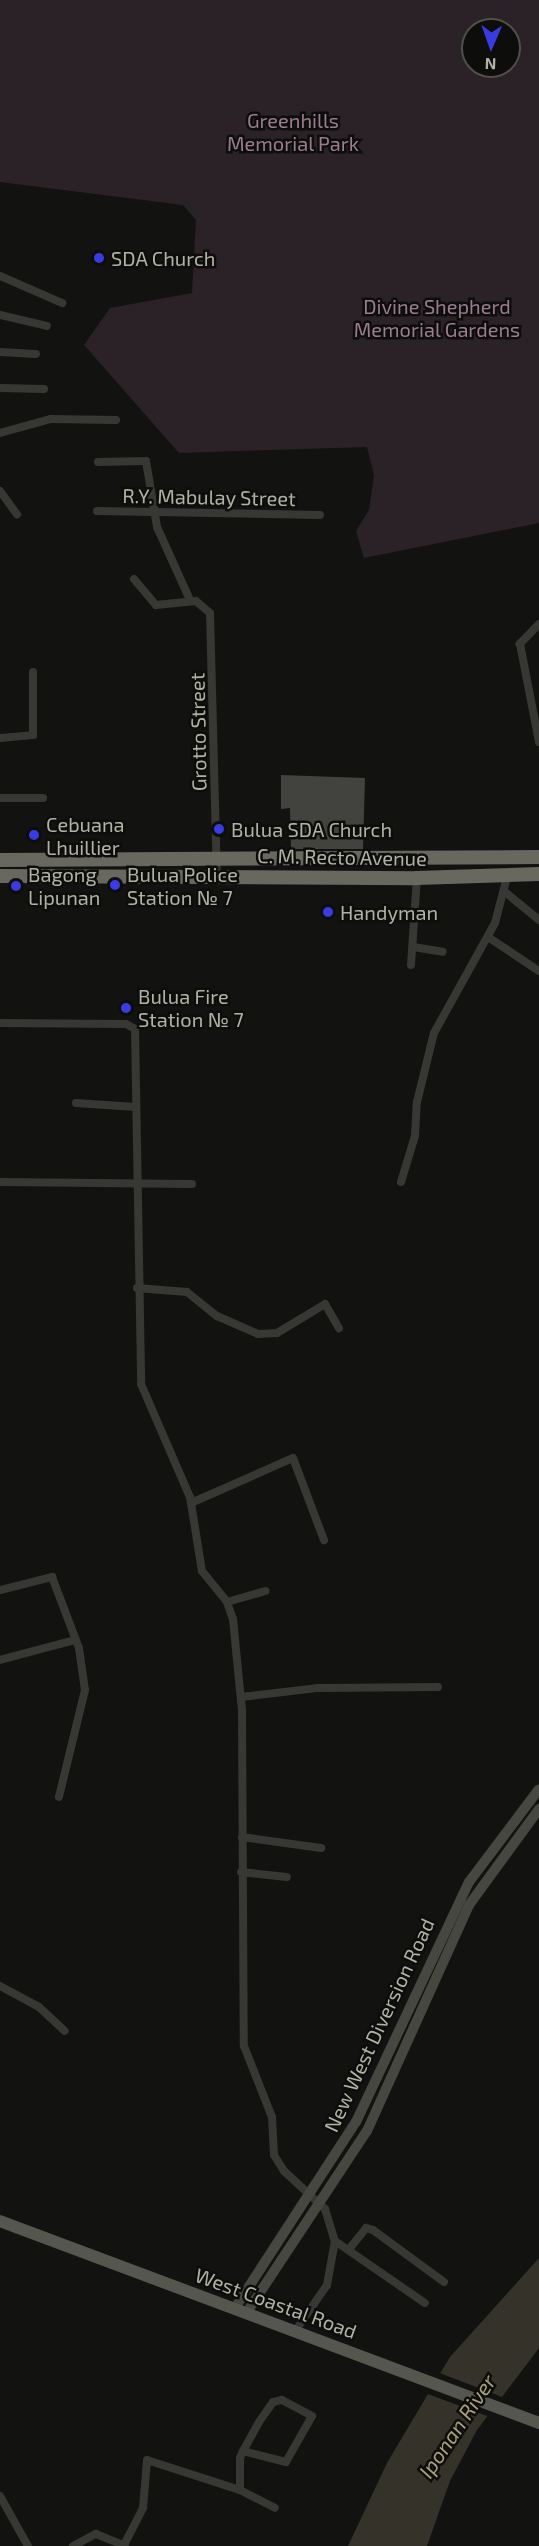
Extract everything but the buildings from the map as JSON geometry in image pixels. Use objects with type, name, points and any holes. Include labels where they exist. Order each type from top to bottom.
[{"type":"highway","name":"C. M. Recto Avenue","points":[[0,860],[539,857]]},
{"type":"highway","name":"C. M. Recto Avenue","points":[[0,876],[417,878],[539,874]]},
{"type":"main road","name":"West Coastal Road","points":[[0,2221],[296,2330],[539,2423]]},
{"type":"street","points":[[0,276],[62,303]]},
{"type":"street","points":[[0,315],[47,326]]},
{"type":"street","points":[[0,352],[36,354]]},
{"type":"street","points":[[0,388],[44,389]]},
{"type":"street","points":[[0,433],[51,419],[116,420]]},
{"type":"street","points":[[98,462],[146,461],[154,512],[172,568],[189,600],[156,605],[134,579]]},
{"type":"street","points":[[0,491],[17,514]]},
{"type":"street","name":"R.Y. Mabulay Street","points":[[97,511],[320,515]]},
{"type":"street","name":"Grotto Street","points":[[189,600],[207,608],[211,620],[217,876]]},
{"type":"street","points":[[539,624],[520,644],[539,742]]},
{"type":"street","points":[[0,738],[33,735],[33,672]]},
{"type":"street","points":[[0,798],[43,798]]},
{"type":"street","points":[[401,1182],[416,1136],[417,1102],[435,1033],[488,937],[505,892],[507,876]]},
{"type":"street","points":[[411,965],[417,878]]},
{"type":"street","points":[[505,892],[539,920]]},
{"type":"street","points":[[488,937],[539,971]]},
{"type":"street","points":[[413,947],[443,952]]},
{"type":"street","points":[[0,1023],[131,1026],[136,1107],[135,1183],[141,1384],[191,1503],[202,1571],[227,1602],[233,1619],[241,1697],[241,1872],[247,1982],[244,2046],[272,2118],[274,2155],[309,2194],[320,2202],[329,2215],[335,2241],[327,2285],[296,2330]]},
{"type":"street","points":[[76,1103],[136,1107]]},
{"type":"street","points":[[0,1182],[192,1184]]},
{"type":"street","points":[[137,1288],[187,1292],[217,1316],[270,1336],[325,1304],[339,1328]]},
{"type":"street","points":[[191,1503],[293,1458],[324,1540]]},
{"type":"street","points":[[0,1590],[52,1577],[75,1640],[85,1690],[59,1797]]},
{"type":"street","points":[[227,1602],[265,1591]]},
{"type":"street","points":[[0,1660],[75,1640]]},
{"type":"street","points":[[241,1697],[318,1688],[438,1687]]},
{"type":"street","name":"New West Diversion Road","points":[[241,2310],[309,2194],[356,2122],[459,1900],[539,1790]]},
{"type":"street","name":"New West Diversion Road","points":[[241,2310],[320,2202],[368,2131],[470,1905],[539,1809]]},
{"type":"street","points":[[242,1837],[321,1848]]},
{"type":"street","points":[[241,1872],[287,1877]]},
{"type":"street","points":[[0,1986],[39,2007],[65,2031]]},
{"type":"street","points":[[350,2247],[366,2228],[373,2230],[444,2282]]},
{"type":"street","points":[[335,2241],[350,2247],[425,2303]]},
{"type":"street","points":[[240,2490],[238,2464],[243,2451],[273,2402],[282,2400],[312,2416],[286,2462],[243,2451]]},
{"type":"street","points":[[73,2546],[96,2534],[125,2546],[143,2508],[147,2460],[240,2490],[275,2508]]},
{"type":"street","points":[[0,2496],[28,2546]]},
{"type":"green space","name":"Greenhills Memorial Park","points":[[0,0],[539,0],[539,523],[364,558],[356,531],[369,510],[374,475],[367,447],[179,453],[84,345],[110,308],[192,293],[196,220],[183,205],[0,182]]},
{"type":"water","name":"Iponan River","points":[[539,2258],[539,2348],[477,2430],[450,2481],[427,2546],[348,2546],[387,2463],[450,2357]]},
{"type":"pier","points":[[437,2372],[505,2398],[490,2417],[425,2393]]},
{"type":"place","name":"SDA Church","points":[[99,258]]},
{"type":"place","name":"Bulua SDA Church","points":[[219,829]]},
{"type":"place","name":"Cebuana Lhuillier","points":[[34,835]]},
{"type":"place","name":"Bulua Police Station № 7","points":[[115,885]]},
{"type":"place","name":"Bagong Lipunan","points":[[16,886]]},
{"type":"place","name":"Handyman","points":[[328,912]]},
{"type":"place","name":"Bulua Fire Station № 7","points":[[126,1008]]},
{"type":"park label","name":"Divine Shepherd Memorial Gardens","points":[[437,318]]}]
